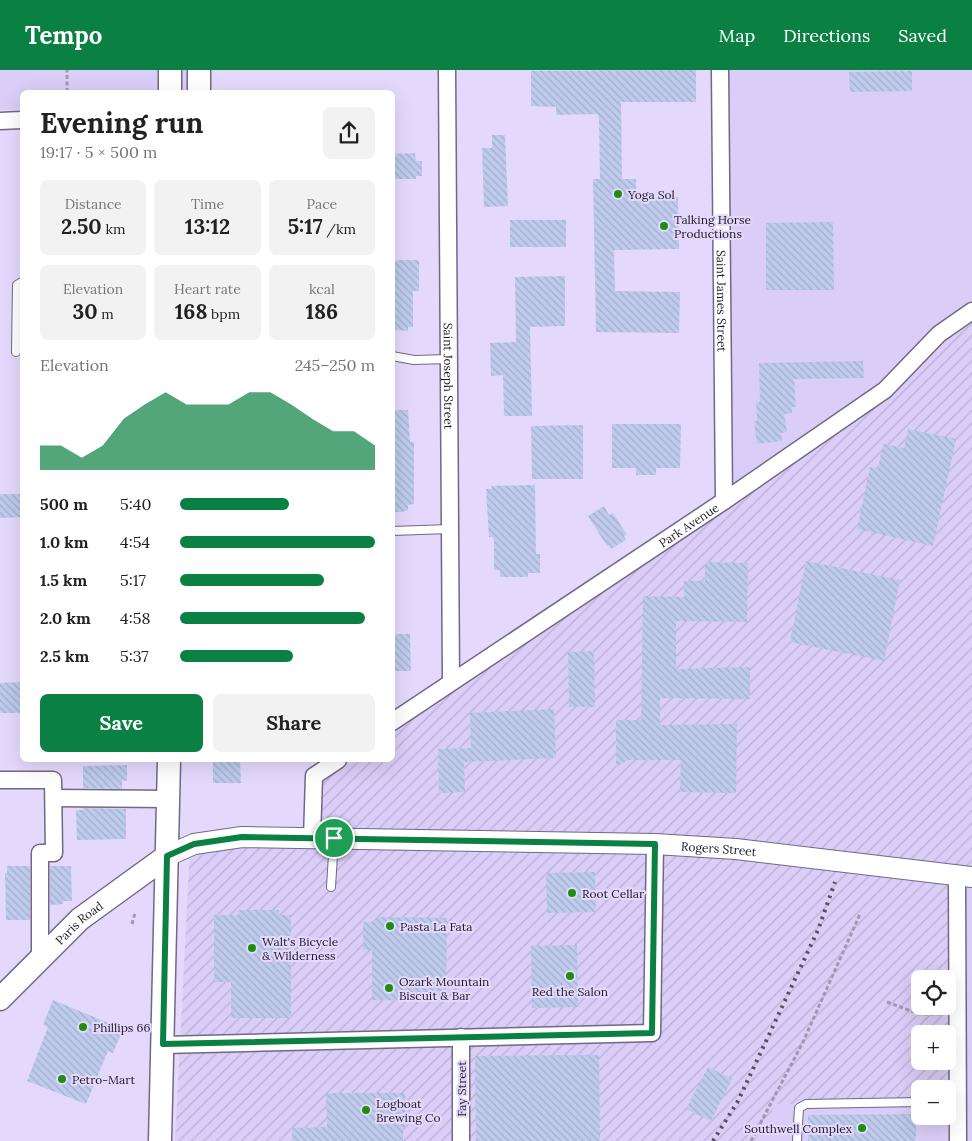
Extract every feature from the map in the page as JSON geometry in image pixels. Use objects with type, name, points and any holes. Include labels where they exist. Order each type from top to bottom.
[{"type":"main road","points":[[170,70],[170,90]]},
{"type":"main road","points":[[199,70],[199,90]]},
{"type":"main road","points":[[160,1141],[169,762]]},
{"type":"main road","name":"Paris Road","points":[[0,999],[80,919],[167,856]]},
{"type":"street","name":"Saint Joseph Street","points":[[447,70],[451,682]]},
{"type":"street","name":"Saint James Street","points":[[720,70],[724,502]]},
{"type":"street","points":[[0,121],[20,120]]},
{"type":"street","name":"Park Avenue","points":[[395,720],[724,502],[885,390],[940,334],[972,311]]},
{"type":"street","points":[[312,838],[314,776],[335,762]]},
{"type":"street","points":[[0,780],[54,780],[54,853],[40,853],[40,959]]},
{"type":"street","points":[[54,798],[168,799]]},
{"type":"street","name":"Rogers Street","points":[[167,856],[194,844],[242,837],[655,844],[736,849],[964,876]]},
{"type":"street","points":[[163,1044],[652,1033],[655,844]]},
{"type":"street","points":[[954,1080],[964,876]]},
{"type":"street","name":"Fay Street","points":[[461,1037],[462,1141]]},
{"type":"street","points":[[956,1125],[958,1141]]},
{"type":"lane","points":[[16,352],[17,285],[20,283]]},
{"type":"lane","points":[[395,357],[414,360],[449,359]]},
{"type":"lane","points":[[395,531],[450,529]]},
{"type":"lane","points":[[331,887],[334,838]]},
{"type":"lane","points":[[797,1141],[797,1116],[799,1108],[806,1104],[911,1102]]},
{"type":"path","points":[[67,70],[67,90]]},
{"type":"path","points":[[132,924],[134,913]]},
{"type":"path","points":[[751,1141],[803,1042],[860,914]]},
{"type":"path","points":[[887,1002],[911,1011]]},
{"type":"shaded area","points":[[0,70],[206,70],[206,90],[20,90],[20,109],[0,110]]},
{"type":"shaded area","points":[[718,70],[972,70],[972,311],[885,390],[724,501]]},
{"type":"shaded area","points":[[972,311],[972,877],[957,875],[958,1102],[956,1102],[956,1080],[911,1080],[911,1102],[776,1104],[755,1141],[175,1141],[190,848],[313,839],[314,777],[337,762],[395,762],[395,723],[885,390]]},
{"type":"shaded area","points":[[957,875],[972,877],[972,1141],[755,1141],[776,1104],[911,1102],[911,1125],[956,1125]]},
{"type":"building","points":[[696,70],[696,102],[621,102],[622,179],[636,179],[636,198],[678,197],[679,249],[614,250],[615,291],[680,292],[679,333],[596,332],[593,179],[600,179],[599,117],[597,114],[556,115],[556,107],[531,106],[531,71]]},
{"type":"building","points":[[912,71],[912,91],[850,92],[849,72]]},
{"type":"building","points":[[492,135],[505,135],[508,206],[484,207],[482,148],[492,148]]},
{"type":"building","points":[[415,153],[416,161],[422,161],[422,176],[416,176],[416,179],[395,179],[395,154]]},
{"type":"building","points":[[510,220],[566,220],[566,247],[510,247]]},
{"type":"building","points":[[833,222],[834,290],[766,290],[766,223]]},
{"type":"building","points":[[419,260],[419,291],[413,291],[413,327],[408,327],[408,331],[395,330],[395,261]]},
{"type":"building","points":[[565,276],[565,326],[530,327],[532,416],[504,416],[503,375],[491,376],[490,343],[516,342],[515,277]]},
{"type":"building","points":[[863,361],[864,378],[794,379],[796,407],[792,407],[792,413],[784,414],[787,432],[781,433],[782,441],[757,444],[754,422],[757,421],[756,402],[760,402],[759,363]]},
{"type":"building","points":[[395,410],[408,410],[410,442],[414,442],[414,504],[408,505],[408,510],[395,512]]},
{"type":"building","points":[[612,424],[681,424],[680,468],[656,468],[656,475],[636,475],[636,468],[612,468]]},
{"type":"building","points":[[583,425],[583,479],[532,479],[531,426]]},
{"type":"building","points":[[908,429],[956,439],[933,546],[857,529],[870,467],[878,469],[883,444],[904,448]]},
{"type":"building","points":[[535,485],[536,554],[540,554],[540,573],[528,573],[528,577],[500,577],[500,570],[494,570],[494,541],[493,537],[489,537],[486,489],[492,489],[491,486]]},
{"type":"building","points":[[0,494],[20,494],[20,517],[0,518]]},
{"type":"building","points":[[604,506],[609,515],[613,513],[627,535],[624,536],[626,540],[611,549],[609,545],[607,546],[588,516]]},
{"type":"building","points":[[806,561],[900,580],[884,661],[790,642]]},
{"type":"building","points":[[705,562],[748,563],[747,622],[676,621],[676,669],[750,667],[750,699],[660,698],[660,725],[737,724],[736,793],[680,792],[681,760],[628,760],[616,767],[616,720],[641,720],[643,596],[684,597],[684,581],[705,581]]},
{"type":"building","points":[[395,634],[410,634],[411,671],[395,671]]},
{"type":"building","points":[[594,651],[595,707],[569,707],[568,652]]},
{"type":"building","points":[[20,682],[20,713],[0,713],[0,683]]},
{"type":"building","points":[[554,709],[556,758],[464,762],[465,792],[439,793],[438,749],[471,748],[470,713]]},
{"type":"building","points":[[213,762],[240,762],[241,783],[213,783]]},
{"type":"building","points":[[127,765],[127,781],[122,780],[122,789],[83,788],[83,766]]},
{"type":"building","points":[[83,808],[126,809],[126,839],[77,840],[76,810],[83,810]]},
{"type":"building","points":[[7,866],[30,866],[30,920],[6,920],[5,873],[7,873]]},
{"type":"building","points":[[50,866],[71,866],[72,901],[63,901],[63,904],[50,905]]},
{"type":"building","points":[[595,872],[596,912],[547,913],[546,873]]},
{"type":"building","name":"Walt's Bicycle & Wilderness","points":[[238,910],[279,910],[279,915],[291,915],[291,1018],[231,1018],[231,982],[214,982],[214,915],[238,915]]},
{"type":"building","points":[[377,917],[447,918],[446,1001],[372,1000],[372,950],[363,950],[363,922],[373,922]]},
{"type":"building","points":[[577,945],[578,1007],[532,1008],[531,946]]},
{"type":"building","points":[[53,1000],[123,1029],[113,1053],[108,1051],[86,1104],[27,1081],[48,1027],[43,1025]]},
{"type":"building","points":[[599,1055],[600,1141],[476,1141],[475,1056]]},
{"type":"building","points":[[708,1067],[732,1079],[711,1121],[686,1109]]},
{"type":"building","name":"Logboat Brewing Co","points":[[326,1093],[405,1093],[406,1127],[403,1127],[403,1141],[292,1141],[292,1128],[327,1127]]},
{"type":"building","name":"Southwell Complex","points":[[911,1114],[911,1125],[916,1125],[916,1141],[808,1141],[808,1115]]},
{"type":"railway","points":[[713,1141],[738,1101],[818,930],[835,882]]},
{"type":"place","name":"Yoga Sol","points":[[618,194]]},
{"type":"place","name":"Talking Horse Productions","points":[[664,226]]},
{"type":"place","name":"Root Cellar","points":[[572,893]]},
{"type":"place","name":"Pasta La Fata","points":[[390,926]]},
{"type":"place","name":"Walt's Bicycle & Wilderness","points":[[252,948]]},
{"type":"place","name":"Red the Salon","points":[[570,976]]},
{"type":"place","name":"Ozark Mountain Biscuit & Bar","points":[[389,988]]},
{"type":"place","name":"Phillips 66","points":[[83,1027]]},
{"type":"place","name":"Petro-Mart","points":[[62,1079]]},
{"type":"place","name":"Logboat Brewing Co","points":[[366,1110]]},
{"type":"place","name":"Southwell Complex","points":[[862,1128]]},
{"type":"route","points":[[242,837],[334,838],[655,844],[652,1033],[163,1044],[167,856],[194,844],[242,837]]}]
